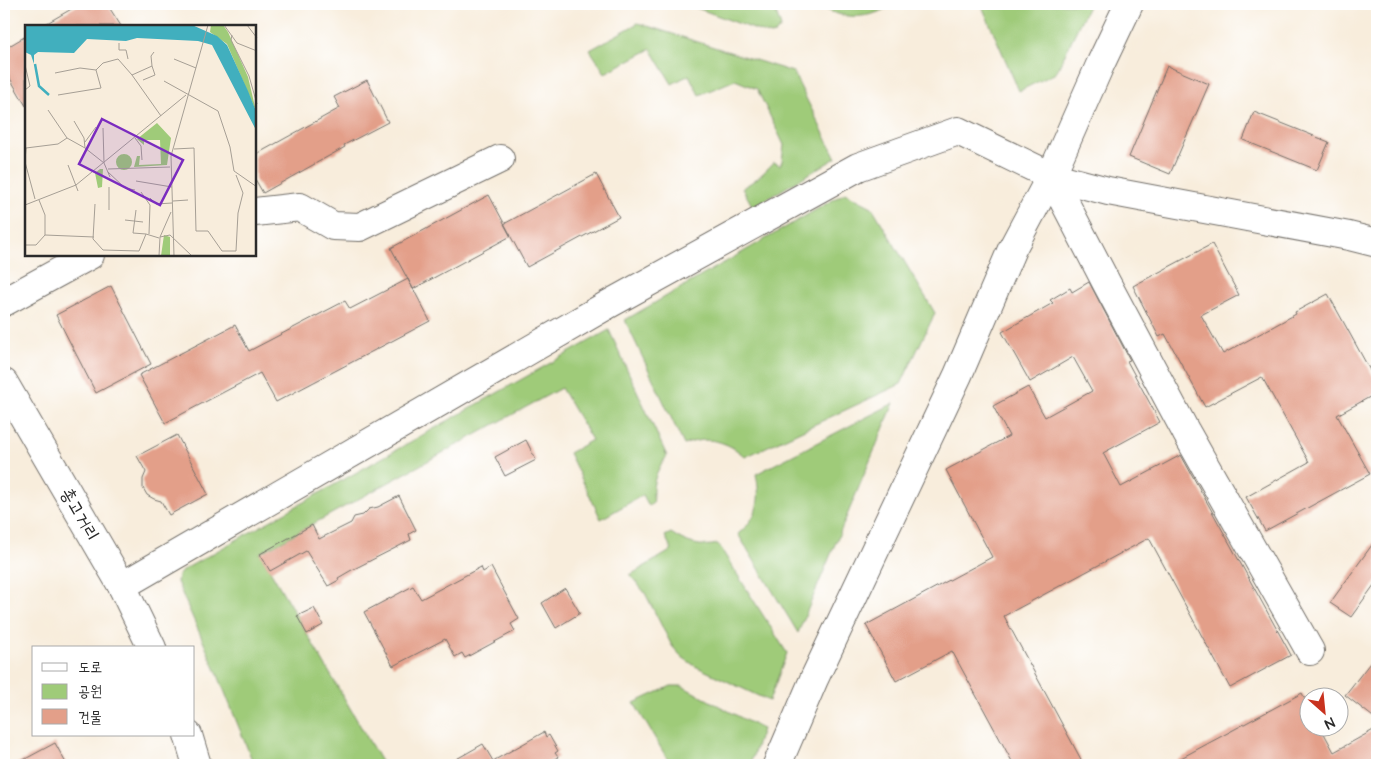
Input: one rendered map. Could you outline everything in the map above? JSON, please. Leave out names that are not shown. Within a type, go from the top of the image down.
[{"type":"street","points":[[777,765],[814,679],[958,375],[1012,249],[1051,176],[1129,4]]},
{"type":"street","points":[[122,586],[609,304],[858,167],[958,131],[1051,176],[1108,191],[1349,236],[1377,243]]},
{"type":"street","points":[[256,212],[300,207],[333,226],[360,227],[500,159]]},
{"type":"street","points":[[1051,176],[1186,432],[1310,651]]},
{"type":"street","points":[[4,302],[88,256]]},
{"type":"street","name":"총고거리","points":[[4,383],[122,586],[151,646]]},
{"type":"street","points":[[188,736],[197,765]]},
{"type":"green space","points":[[686,4],[773,4],[781,27],[775,34],[770,35]]},
{"type":"green space","points":[[817,4],[894,4],[865,16],[846,16],[826,10]]},
{"type":"green space","points":[[981,4],[1089,4],[1056,73],[1019,91]]},
{"type":"green space","points":[[638,23],[793,72],[836,158],[753,207],[742,188],[759,177],[774,162],[780,165],[784,145],[757,89],[735,80],[699,95],[689,75],[672,84],[651,49],[605,73],[590,50]]},
{"type":"green space","points":[[845,193],[872,207],[935,313],[901,384],[745,457],[731,447],[716,441],[700,440],[684,445],[625,320]]},
{"type":"green space","points":[[609,330],[667,456],[655,478],[654,502],[649,506],[643,495],[601,519],[569,453],[592,440],[561,388],[260,553],[383,765],[254,765],[218,675],[177,582],[178,576],[183,570]]},
{"type":"green space","points":[[894,403],[798,633],[738,534],[750,521],[757,507],[756,474]]},
{"type":"green space","points":[[671,533],[693,544],[718,544],[787,653],[769,701],[695,666],[682,657],[672,646],[645,593],[630,575],[672,550],[665,536]]},
{"type":"green space","points":[[671,686],[682,686],[762,729],[750,765],[671,765],[634,703]]},
{"type":"building","points":[[80,4],[107,4],[120,25],[44,25]]},
{"type":"building","points":[[25,37],[25,104],[4,68],[4,49]]},
{"type":"building","points":[[1167,66],[1209,84],[1170,174],[1129,157]]},
{"type":"building","points":[[367,80],[388,122],[344,145],[345,147],[263,193],[256,181],[256,154],[340,108],[334,97]]},
{"type":"building","points":[[1254,112],[1329,142],[1317,170],[1243,140]]},
{"type":"building","points":[[596,174],[619,217],[527,267],[504,224]]},
{"type":"building","points":[[489,195],[511,236],[413,289],[391,248]]},
{"type":"building","points":[[1212,244],[1239,295],[1201,315],[1223,354],[1328,294],[1377,383],[1377,393],[1337,415],[1370,474],[1265,531],[1246,497],[1309,462],[1262,377],[1205,407],[1165,334],[1159,337],[1133,286]]},
{"type":"building","points":[[408,279],[430,321],[276,402],[260,373],[165,423],[139,375],[235,325],[249,351],[345,301],[350,309]]},
{"type":"building","points":[[1089,282],[1130,360],[1127,361],[1160,422],[1103,453],[1121,487],[1181,455],[1291,655],[1230,688],[1149,538],[1004,616],[1084,765],[1014,765],[952,651],[896,681],[866,625],[992,557],[946,470],[1009,436],[993,406],[1028,387],[1045,417],[1092,391],[1073,357],[1030,382],[1002,332],[1053,303],[1050,300],[1070,288],[1072,292]]},
{"type":"building","points":[[111,286],[151,364],[96,393],[56,315]]},
{"type":"building","points":[[177,435],[208,494],[169,515],[161,501],[147,495],[143,488],[143,479],[146,472],[137,456]]},
{"type":"building","points":[[526,440],[536,460],[505,476],[495,457]]},
{"type":"building","points":[[399,496],[416,530],[409,534],[411,540],[350,571],[328,586],[306,551],[270,571],[260,554],[312,525],[319,539],[351,523],[354,517],[363,515],[369,509],[378,507]]},
{"type":"building","points":[[1377,538],[1377,581],[1351,617],[1330,603]]},
{"type":"building","points":[[481,567],[483,572],[491,567],[519,619],[511,624],[515,631],[465,658],[462,653],[455,657],[445,639],[393,666],[364,612],[413,586],[421,599]]},
{"type":"building","points":[[565,588],[580,613],[556,628],[542,603]]},
{"type":"building","points":[[314,608],[323,625],[307,634],[297,616]]},
{"type":"building","points":[[1377,654],[1377,720],[1348,697],[1348,691]]},
{"type":"building","points":[[1298,695],[1298,736],[1325,736],[1334,752],[1377,728],[1377,765],[1168,765]]},
{"type":"building","points":[[544,732],[546,737],[549,735],[558,751],[555,753],[558,757],[543,765],[446,765],[483,744],[493,761]]},
{"type":"building","points":[[55,743],[67,765],[14,765]]}]
